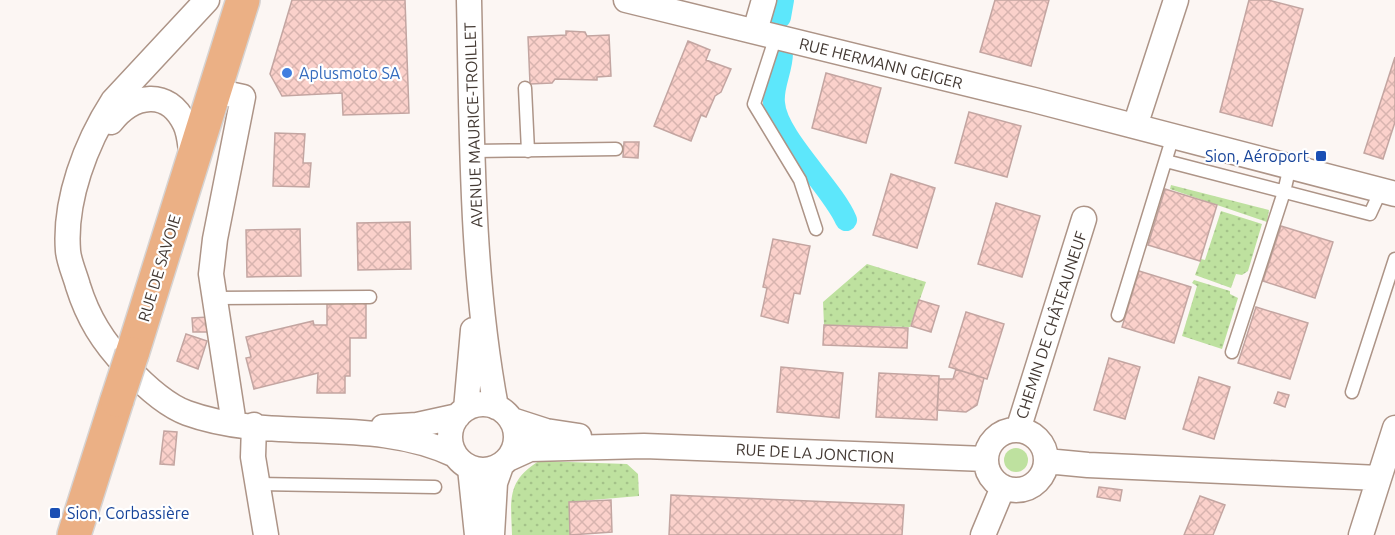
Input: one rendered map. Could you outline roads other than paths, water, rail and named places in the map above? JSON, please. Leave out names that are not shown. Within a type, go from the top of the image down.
[{"type":"main road","name":"RUE DE SAVOIE","points":[[74,535],[243,0]]},
{"type":"street","points":[[207,0],[113,101],[88,153],[71,205],[68,252],[86,313],[109,348],[142,383],[186,412],[244,425],[339,430],[416,442],[437,447],[463,461],[491,470],[505,463]]},
{"type":"street","name":"AVENUE MAURICE-TROILLET","points":[[469,0],[477,250],[489,370],[504,413]]},
{"type":"street","name":"RUE HERMANN GEIGER","points":[[626,0],[1135,126],[1388,192]]},
{"type":"street","points":[[764,0],[765,34]]},
{"type":"street","points":[[1135,126],[1176,0]]},
{"type":"street","points":[[215,92],[243,97],[215,239],[211,274],[214,298],[253,457],[266,535]]},
{"type":"street","points":[[88,153],[118,114],[134,102],[152,98],[173,106],[186,126],[193,160]]},
{"type":"street","name":"CHEMIN DE CHÂTEAUNEUF","points":[[1018,430],[1084,219]]},
{"type":"street","name":"AVENUE MAURICE-TROILLET","points":[[462,412],[471,371],[477,250]]},
{"type":"street","points":[[339,430],[417,424],[462,412],[476,405],[504,413],[517,440],[495,483],[492,535]]},
{"type":"street","points":[[462,412],[450,435],[463,461],[477,535]]},
{"type":"street","name":"RUE DE LA JONCTION","points":[[504,413],[546,431],[644,446]]},
{"type":"street","points":[[1360,535],[1395,428]]},
{"type":"street","points":[[1018,430],[1036,438],[1042,447],[1046,461],[1043,472],[1033,485],[1018,490],[1002,487],[988,473],[986,459],[987,451],[994,439],[1006,432],[1018,430]]},
{"type":"street","name":"RUE DE LA JONCTION","points":[[505,463],[530,449],[644,446],[986,459]]},
{"type":"street","points":[[1046,461],[1088,465],[1379,477]]},
{"type":"street","points":[[983,535],[1002,487]]},
{"type":"lane","points":[[765,34],[754,104],[800,180],[816,229]]},
{"type":"lane","points":[[525,88],[528,151]]},
{"type":"lane","points":[[1118,315],[1173,136]]},
{"type":"lane","points":[[473,151],[616,149]]},
{"type":"lane","points":[[1166,161],[1370,214],[1388,192]]},
{"type":"lane","points":[[1232,352],[1284,192],[1290,166]]},
{"type":"lane","points":[[1352,392],[1395,259]]},
{"type":"lane","points":[[214,298],[370,297]]},
{"type":"lane","points":[[258,484],[435,487]]},
{"type":"waterway","points":[[780,17],[783,0]]},
{"type":"waterway","points":[[782,53],[774,97],[777,116],[784,131],[846,220]]},
{"type":"place","name":"Aplusmoto SA","points":[[287,73]]},
{"type":"place","name":"Sion, Aéroport","points":[[1321,156]]},
{"type":"place","name":"Sion, Corbassière","points":[[55,513]]}]
